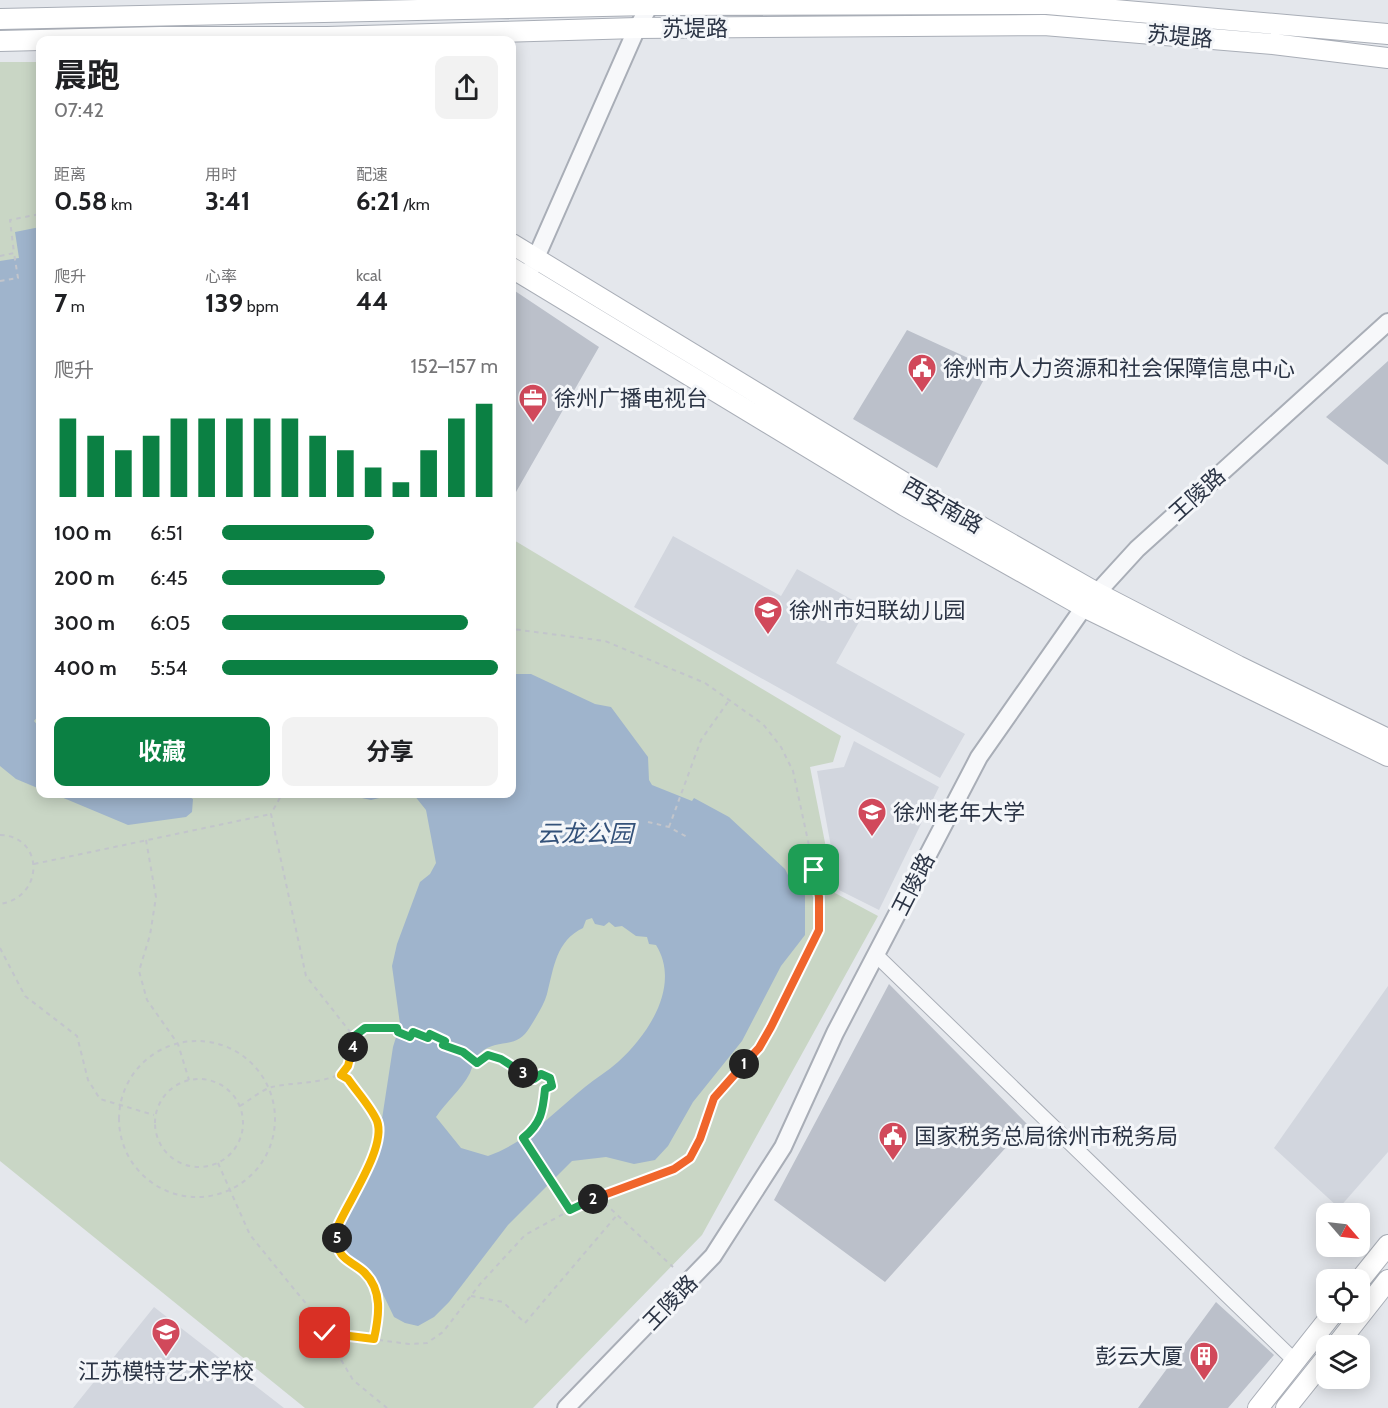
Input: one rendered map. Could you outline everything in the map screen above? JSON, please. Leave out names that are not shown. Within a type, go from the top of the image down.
[{"type":"main road","name":"苏堤路","points":[[0,19],[651,2],[1047,4],[1388,34]]},
{"type":"main road","points":[[169,15],[199,36]]},
{"type":"main road","name":"苏堤路","points":[[410,36],[637,28],[1044,25],[1273,44],[1388,58]]},
{"type":"main road","name":"苏堤路","points":[[0,41],[36,41]]},
{"type":"main road","name":"西安南路","points":[[516,247],[908,485],[1091,600],[1238,666],[1388,739]]},
{"type":"main road","name":"西安南路","points":[[519,273],[905,506],[1091,600],[1388,756]]},
{"type":"main road","points":[[1369,1269],[1388,1245]]},
{"type":"main road","points":[[1345,1335],[1388,1280]]},
{"type":"main road","points":[[1258,1408],[1325,1323]]},
{"type":"main road","points":[[1286,1408],[1316,1370]]},
{"type":"street","points":[[519,273],[535,260],[637,28],[651,2]]},
{"type":"street","name":"王陵路","points":[[566,1408],[713,1256],[783,1147],[835,1033],[979,757],[1091,600],[1137,549],[1388,322]]},
{"type":"street","points":[[876,955],[1295,1361]]},
{"type":"path","points":[[0,281],[18,278],[10,220],[36,215]]},
{"type":"path","points":[[0,256],[14,254]]},
{"type":"path","points":[[325,1333],[409,1344],[427,1344],[443,1332],[471,1296],[525,1235],[570,1210],[598,1197],[674,1169],[690,1158],[700,1139],[714,1098],[759,1048],[819,930],[819,897],[793,771],[781,747],[763,724],[730,699],[677,669],[606,641],[516,630]]},
{"type":"path","points":[[669,827],[701,740],[730,699]]},
{"type":"path","points":[[240,1106],[269,1088],[334,1079],[341,1075],[352,1055],[352,1038],[306,976],[271,814],[280,798]]},
{"type":"path","points":[[34,864],[271,814]]},
{"type":"path","points":[[648,822],[669,827],[687,837]]},
{"type":"path","points":[[0,835],[15,838],[24,844],[34,864],[29,887],[21,897],[0,904]]},
{"type":"path","points":[[146,840],[156,897],[150,934],[139,970],[147,1000],[177,1044],[189,1080]]},
{"type":"path","points":[[0,948],[25,996],[77,1036],[88,1080],[100,1099],[155,1115]]},
{"type":"path","points":[[352,1038],[365,1028],[397,1028],[398,1032],[410,1037],[413,1032],[428,1038],[430,1034],[445,1041],[443,1045],[463,1052],[477,1063],[488,1055],[501,1059],[534,1079],[541,1074],[550,1078],[552,1086],[545,1089],[543,1115],[536,1129],[523,1138],[570,1210]]},
{"type":"path","points":[[188,1041],[213,1042],[236,1051],[256,1066],[269,1088],[275,1112],[274,1137],[263,1162],[245,1182],[221,1194],[194,1198],[168,1193],[145,1179],[128,1158],[119,1132],[119,1105],[128,1082],[143,1062],[164,1048],[177,1044],[188,1041]]},
{"type":"path","points":[[341,1075],[348,1079],[377,1122],[375,1145],[369,1165],[337,1228],[340,1255],[363,1271],[372,1282],[377,1296],[379,1316],[374,1339]]},
{"type":"path","points":[[209,1079],[222,1085],[233,1094],[240,1106],[243,1120],[242,1135],[236,1149],[218,1162],[196,1168],[182,1164],[169,1156],[160,1145],[155,1130],[155,1115],[159,1102],[168,1090],[189,1080],[209,1079]]},
{"type":"path","points":[[218,1162],[250,1235],[312,1311],[353,1380],[387,1408]]},
{"type":"path","points":[[598,1197],[673,1268]]},
{"type":"path","points":[[471,1296],[503,1302],[525,1323],[617,1215]]},
{"type":"shaded area","name":"徐州市妇联幼儿园","points":[[673,536],[781,596],[797,569],[867,608],[836,663],[965,734],[940,778],[634,607]]},
{"type":"shaded area","name":"徐州老年大学","points":[[854,741],[939,787],[879,910],[839,890],[817,771],[844,767]]},
{"type":"shaded area","points":[[1388,986],[1388,1152],[1343,1203],[1334,1203],[1274,1148]]},
{"type":"shaded area","name":"江苏模特艺术学校","points":[[154,1307],[284,1408],[73,1408]]},
{"type":"green space","name":"云龙公园","points":[[0,62],[36,62],[36,798],[516,798],[516,541],[841,736],[833,762],[810,767],[835,893],[878,916],[702,1235],[533,1408],[305,1408],[0,1161]]},
{"type":"water","points":[[36,228],[36,719],[34,721],[36,723],[36,787],[16,779],[0,766],[0,261],[19,258],[15,232]]},
{"type":"water","name":"云龙公园","points":[[516,674],[531,674],[595,704],[611,707],[648,757],[649,780],[652,785],[692,801],[694,798],[729,817],[785,869],[792,883],[805,891],[805,935],[781,966],[742,1041],[693,1102],[668,1146],[655,1160],[634,1164],[606,1157],[572,1161],[508,1225],[449,1302],[434,1317],[418,1326],[394,1317],[379,1286],[367,1272],[344,1253],[340,1245],[339,1230],[363,1183],[378,1145],[393,1047],[400,1024],[392,966],[397,944],[420,882],[430,874],[436,863],[426,810],[416,798],[516,798]],"holes":[[[592,918],[595,924],[604,926],[609,922],[615,927],[622,926],[636,936],[647,937],[649,944],[656,945],[663,960],[665,976],[663,992],[658,1008],[641,1038],[618,1062],[551,1117],[515,1143],[488,1156],[461,1148],[436,1117],[466,1079],[480,1053],[487,1048],[513,1042],[525,1034],[544,1002],[554,965],[567,940],[583,928],[586,920]]]},
{"type":"water","points":[[64,798],[193,799],[192,812],[186,817],[128,825]]},
{"type":"building","name":"徐州广播电视台","points":[[516,292],[599,347],[516,492]]},
{"type":"building","name":"徐州市人力资源和社会保障信息中心","points":[[907,330],[990,368],[937,468],[853,419]]},
{"type":"building","points":[[1388,361],[1388,465],[1326,417]]},
{"type":"building","name":"国家税务总局徐州市税务局","points":[[889,984],[1027,1124],[885,1282],[774,1200]]},
{"type":"building","name":"彭云大厦","points":[[1216,1302],[1274,1355],[1228,1408],[1138,1408]]},
{"type":"place","name":"徐州市人力资源和社会保障信息中心","points":[[922,394]]},
{"type":"place","name":"徐州广播电视台","points":[[533,424]]},
{"type":"place","name":"徐州市妇联幼儿园","points":[[768,636]]},
{"type":"place","name":"徐州老年大学","points":[[872,838]]},
{"type":"place","name":"国家税务总局徐州市税务局","points":[[893,1162]]},
{"type":"place","name":"江苏模特艺术学校","points":[[166,1358]]},
{"type":"place","name":"彭云大厦","points":[[1204,1382]]},
{"type":"route","points":[[325,1333],[374,1339],[379,1316],[377,1296],[372,1282],[363,1271],[340,1255],[337,1243],[337,1228],[369,1165],[378,1132],[377,1122],[348,1079],[341,1075],[352,1055],[354,1044],[352,1038],[365,1028],[397,1028],[398,1032],[410,1037],[413,1032],[428,1038],[430,1034],[445,1041],[443,1045],[459,1053],[463,1052],[477,1063],[488,1055],[501,1059],[534,1079],[541,1074],[550,1078],[552,1086],[545,1089],[543,1115],[536,1129],[523,1138],[570,1210],[585,1202],[674,1169],[690,1158],[700,1139],[714,1098],[759,1048],[819,930],[819,897],[814,870]]}]
